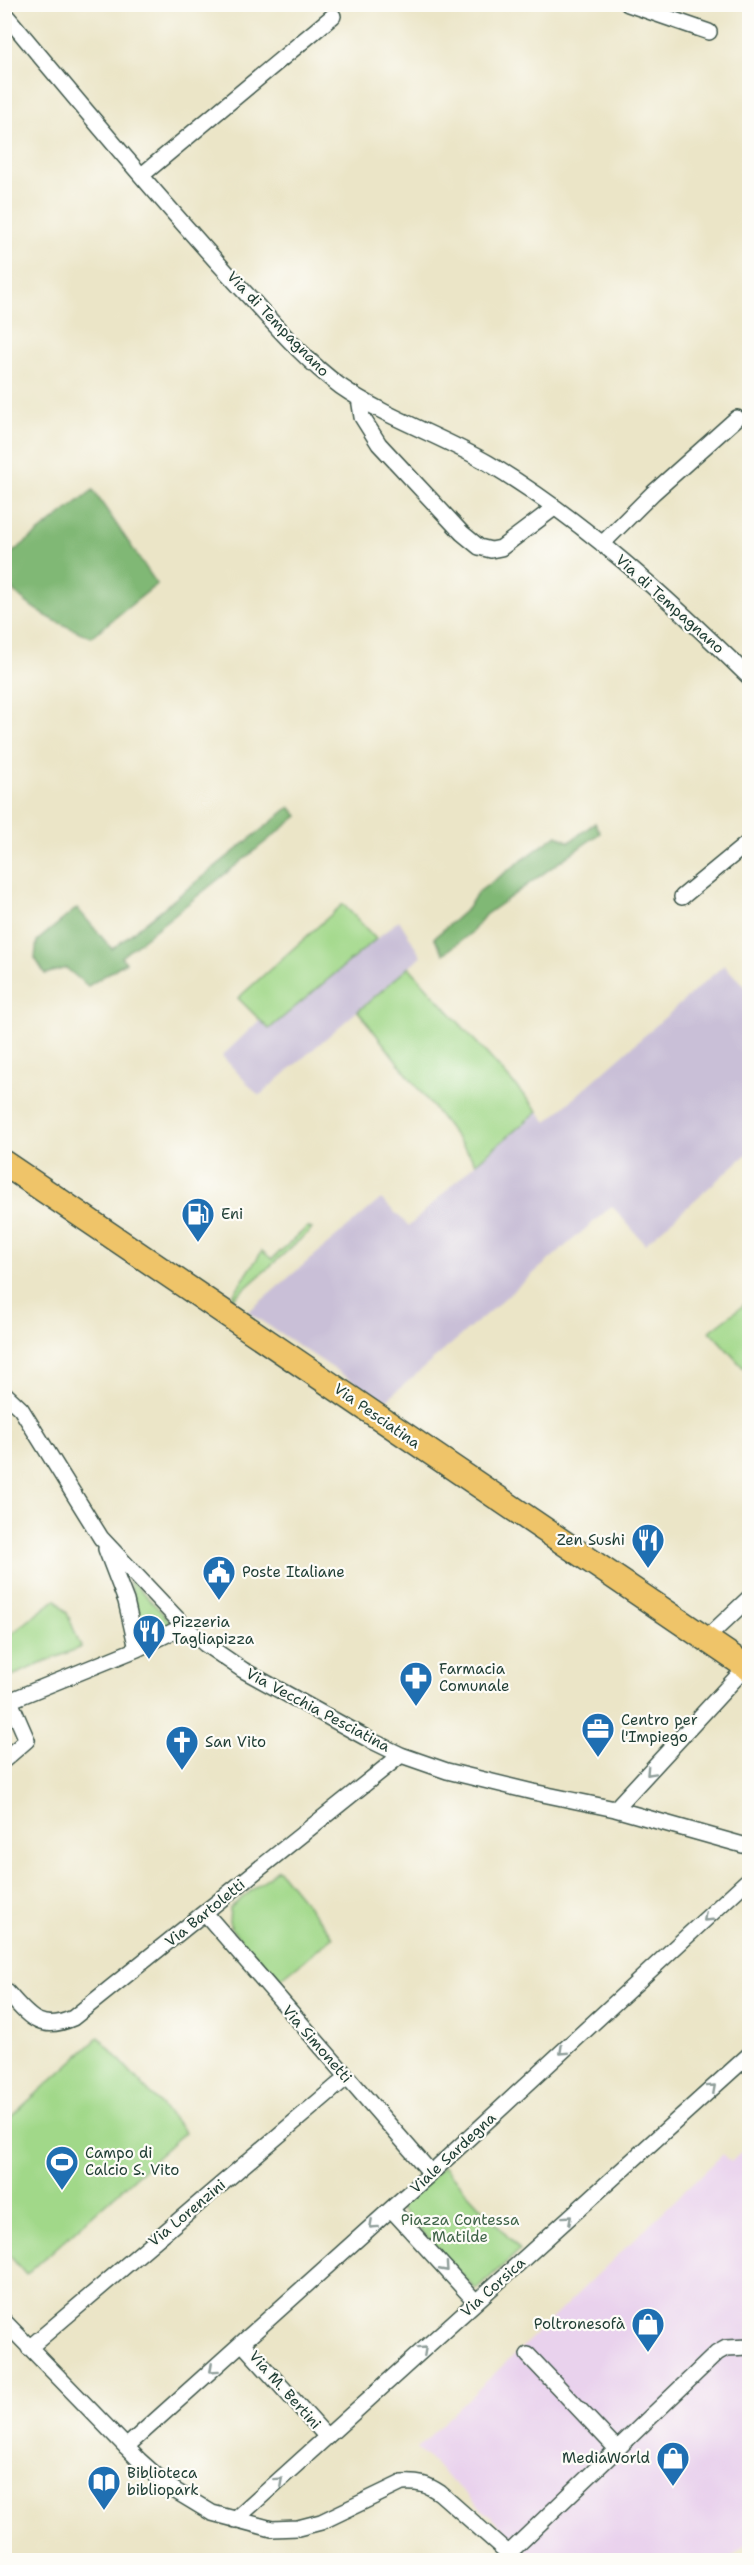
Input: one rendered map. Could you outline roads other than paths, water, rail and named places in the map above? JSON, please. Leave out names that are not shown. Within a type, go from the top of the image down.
[{"type":"main road","name":"Via Pesciatina","points":[[4,1163],[748,1668]]},
{"type":"street","points":[[628,4],[709,32]]},
{"type":"street","name":"Via di Tempagnano","points":[[4,13],[199,243],[314,365],[380,411],[487,463],[554,508],[602,544],[689,619],[750,678]]},
{"type":"street","points":[[142,175],[333,16]]},
{"type":"street","points":[[359,398],[365,422],[379,444],[462,533],[479,547],[491,550],[501,548],[554,508]]},
{"type":"street","points":[[602,544],[653,493],[737,418]]},
{"type":"street","points":[[682,897],[750,842]]},
{"type":"street","name":"Via Vecchia Pesciatina","points":[[4,1393],[21,1409],[101,1538],[184,1626],[205,1644],[243,1670],[316,1712],[401,1755],[447,1771],[615,1809],[750,1847]]},
{"type":"street","points":[[101,1538],[126,1601],[137,1648]]},
{"type":"street","points":[[707,1642],[713,1632],[750,1597]]},
{"type":"street","points":[[4,1760],[27,1740],[7,1702],[184,1626]]},
{"type":"street","points":[[615,1809],[748,1668]]},
{"type":"street","name":"Via Bartoletti","points":[[4,1989],[30,2017],[42,2024],[62,2022],[81,2011],[401,1755]]},
{"type":"street","name":"Viale Sardegna","points":[[126,2447],[392,2209],[750,1878]]},
{"type":"street","name":"Via Simonetti","points":[[205,1913],[346,2078],[431,2173]]},
{"type":"street","name":"Via Corsica","points":[[235,2520],[750,2054]]},
{"type":"street","name":"Via Lorenzini","points":[[29,2348],[346,2078]]},
{"type":"street","points":[[392,2209],[476,2302]]},
{"type":"street","points":[[4,2321],[126,2447],[169,2487],[190,2502],[212,2513],[272,2529],[298,2528],[321,2522],[402,2483],[416,2482],[440,2493],[512,2557],[617,2448],[717,2353],[726,2348],[750,2347]]},
{"type":"street","name":"Via M. Bertini","points":[[242,2343],[327,2437]]},
{"type":"street","points":[[528,2355],[617,2448]]},
{"type":"place","name":"Eni","points":[[198,1243]]},
{"type":"place","name":"Zen Sushi","points":[[648,1569]]},
{"type":"place","name":"Poste Italiane","points":[[219,1601]]},
{"type":"place","name":"Pizzeria Tagliapizza","points":[[149,1660]]},
{"type":"place","name":"Farmacia Comunale","points":[[416,1707]]},
{"type":"place","name":"Centro per l'Impiego","points":[[598,1758]]},
{"type":"place","name":"San Vito","points":[[182,1771]]},
{"type":"place","name":"Campo di Calcio S. Vito","points":[[62,2191]]},
{"type":"place","name":"Poltronesofà","points":[[648,2353]]},
{"type":"place","name":"MediaWorld","points":[[673,2487]]},
{"type":"place","name":"Biblioteca bibliopark","points":[[104,2511]]},
{"type":"park label","name":"Piazza Contessa Matilde","points":[[460,2228]]}]
